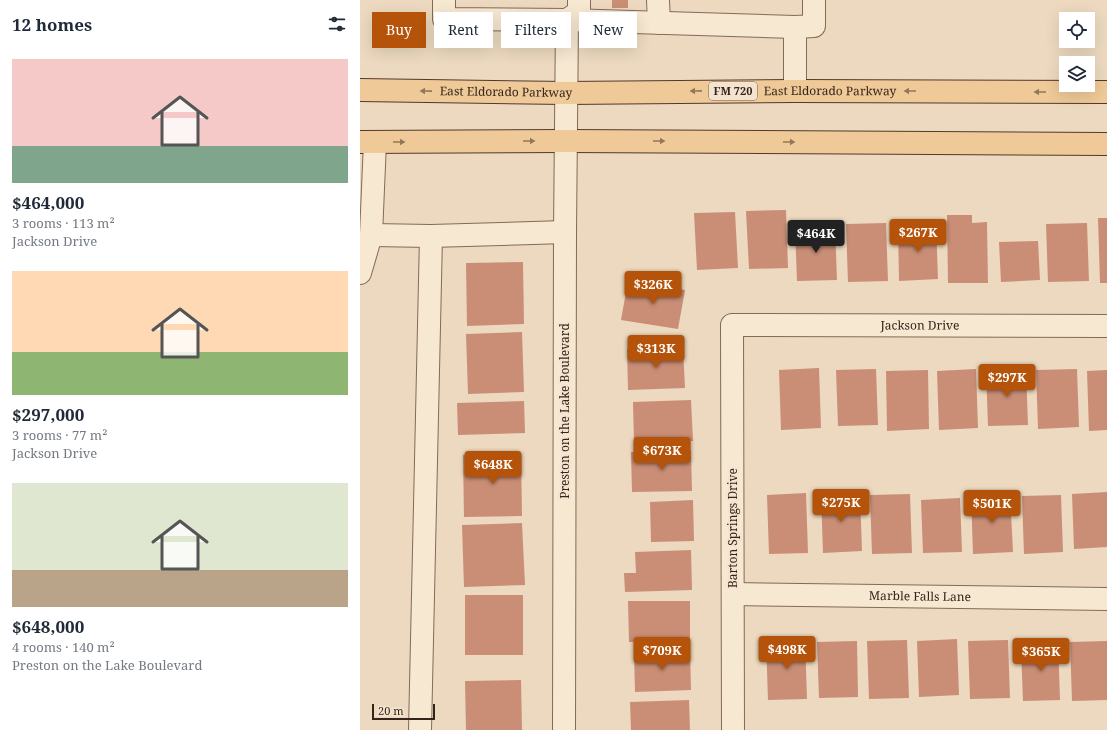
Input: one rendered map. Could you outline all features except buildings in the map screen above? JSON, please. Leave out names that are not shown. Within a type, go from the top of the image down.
[{"type":"main road","name":"East Eldorado Parkway","points":[[360,90],[566,92],[794,90],[1107,92]]},
{"type":"main road","points":[[368,142],[566,141],[1107,144]]},
{"type":"street","points":[[571,17],[579,12],[579,0]]},
{"type":"street","points":[[658,0],[659,23]]},
{"type":"street","points":[[571,20],[795,27],[814,26],[814,0]]},
{"type":"street","points":[[444,9],[501,14]]},
{"type":"street","points":[[794,90],[795,27]]},
{"type":"street","name":"Preston on the Lake Boulevard","points":[[564,730],[567,48]]},
{"type":"street","points":[[360,273],[371,235],[368,142]]},
{"type":"street","points":[[371,235],[431,236],[565,232]]},
{"type":"street","points":[[420,730],[431,236]]},
{"type":"street","name":"Jackson Drive","points":[[732,325],[1107,326]]},
{"type":"street","name":"Barton Springs Drive","points":[[732,325],[733,730]]},
{"type":"street","name":"Marble Falls Lane","points":[[733,594],[1107,599]]}]
